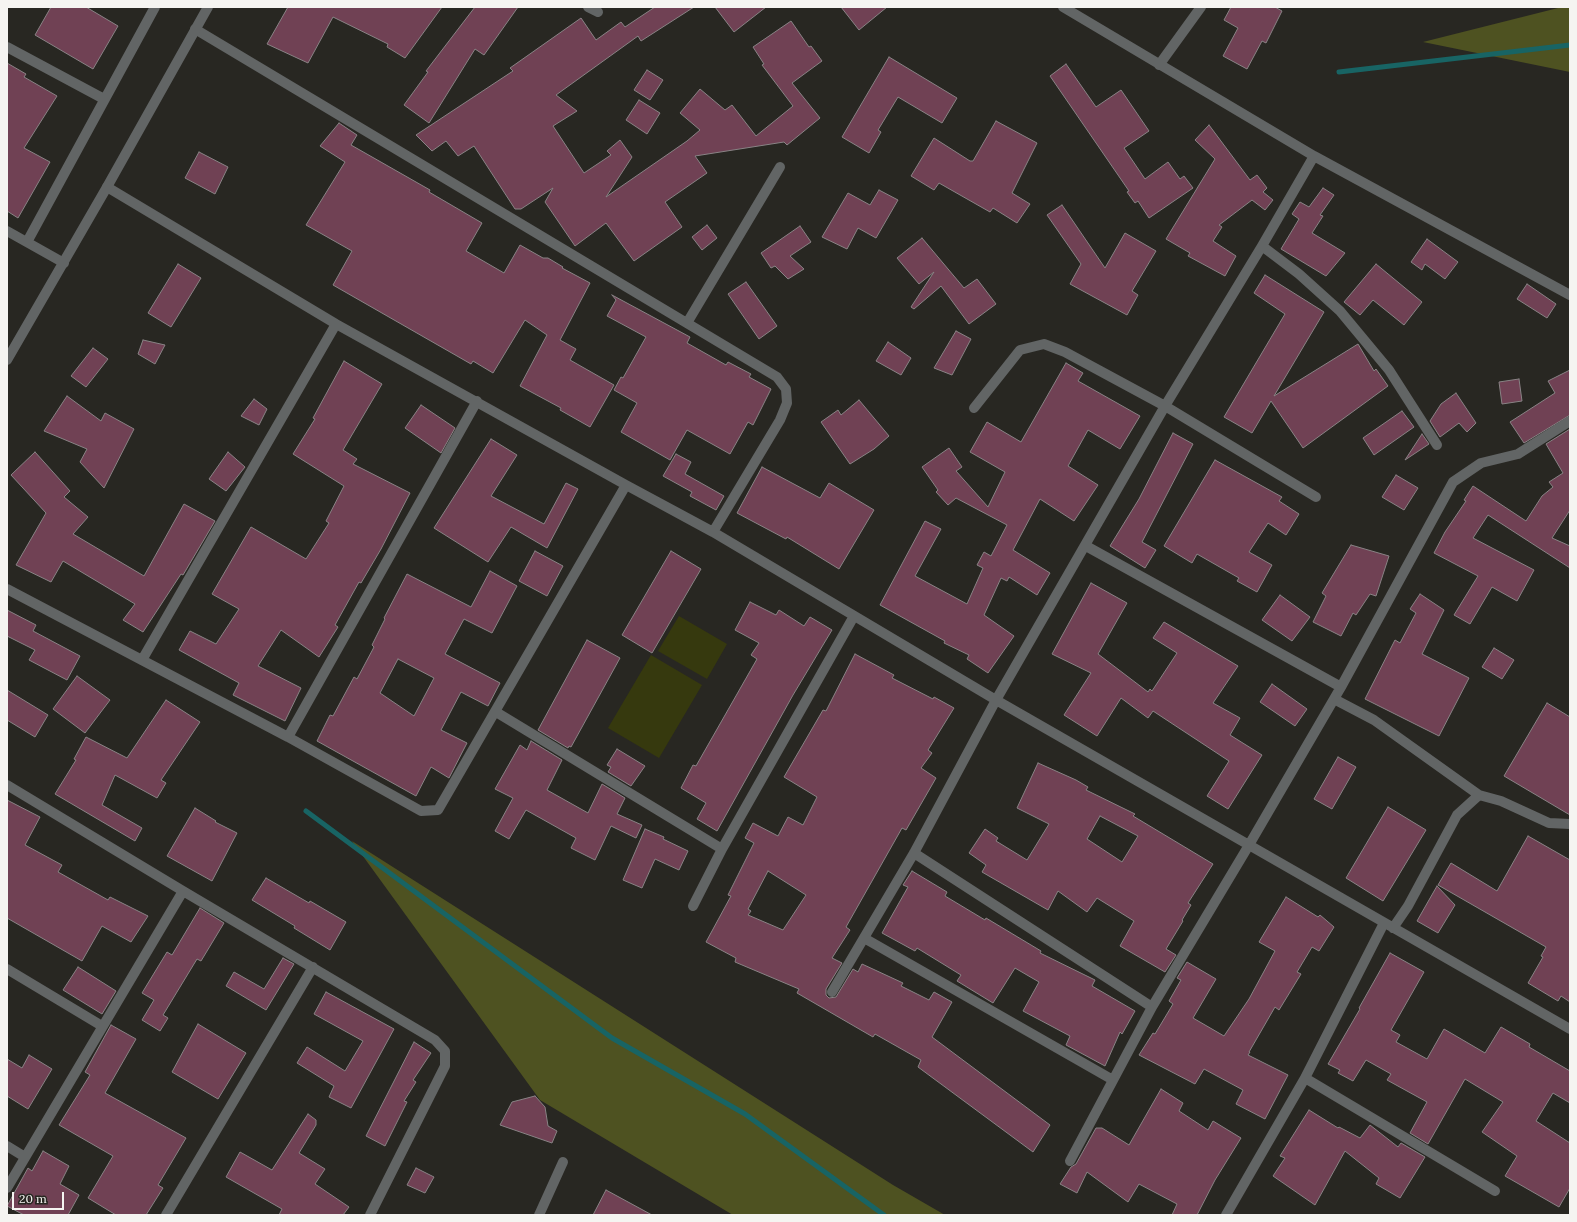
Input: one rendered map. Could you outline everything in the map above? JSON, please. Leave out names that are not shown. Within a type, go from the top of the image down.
[{"type":"street","points":[[27,242],[155,7]]},
{"type":"street","points":[[7,360],[64,263],[208,7]]},
{"type":"street","points":[[588,7],[598,12]]},
{"type":"street","points":[[1063,7],[1314,156],[1570,295]]},
{"type":"street","points":[[1159,65],[1201,7]]},
{"type":"street","points":[[195,29],[777,377],[786,389],[787,403],[780,420],[713,532]]},
{"type":"street","points":[[7,47],[104,99]]},
{"type":"street","points":[[832,992],[914,853],[996,700],[1086,546],[1165,406],[1262,246],[1314,156]]},
{"type":"street","points":[[687,323],[780,167]]},
{"type":"street","points":[[107,187],[336,324],[713,532],[996,700],[1570,1029]]},
{"type":"street","points":[[7,231],[64,263]]},
{"type":"street","points":[[1262,246],[1299,274],[1340,311],[1389,370],[1437,445]]},
{"type":"street","points":[[142,660],[336,324]]},
{"type":"street","points":[[974,408],[1020,350],[1044,344],[1065,352],[1165,406],[1316,497]]},
{"type":"street","points":[[288,737],[477,401]]},
{"type":"street","points":[[1070,1161],[1152,1007],[1249,846],[1341,687],[1453,482],[1481,463],[1518,454],[1570,422]]},
{"type":"street","points":[[7,589],[288,737],[421,811],[438,810],[626,485]]},
{"type":"street","points":[[1086,546],[1341,687]]},
{"type":"street","points":[[693,906],[722,849],[854,616]]},
{"type":"street","points":[[1334,699],[1374,720],[1479,795],[1500,800],[1549,823],[1570,824]]},
{"type":"street","points":[[496,712],[722,849]]},
{"type":"street","points":[[7,785],[183,892],[435,1040],[446,1051],[445,1066],[370,1215]]},
{"type":"street","points":[[1226,1215],[1305,1078],[1388,925],[1408,906],[1457,815],[1479,795]]},
{"type":"street","points":[[914,853],[1152,1007]]},
{"type":"street","points":[[7,1188],[183,892]]},
{"type":"street","points":[[864,938],[1113,1080]]},
{"type":"street","points":[[166,1215],[313,967]]},
{"type":"street","points":[[7,969],[102,1026]]},
{"type":"street","points":[[1305,1078],[1495,1191]]},
{"type":"street","points":[[7,1146],[25,1157]]},
{"type":"street","points":[[539,1215],[563,1162]]},
{"type":"green space","points":[[1562,7],[1570,7],[1570,72],[1423,42]]},
{"type":"green space","points":[[679,616],[727,644],[707,679],[658,651]]},
{"type":"green space","points":[[651,655],[702,685],[659,758],[608,728]]},
{"type":"green space","points":[[352,841],[893,1185],[945,1215],[733,1215],[540,1100]]},
{"type":"building","points":[[51,7],[86,7],[118,26],[93,69],[35,35]]},
{"type":"building","points":[[288,7],[442,7],[405,58],[387,47],[388,44],[333,17],[308,63],[267,44]]},
{"type":"building","points":[[475,7],[518,7],[484,55],[475,49],[429,123],[404,105],[428,72],[426,71]]},
{"type":"building","points":[[655,7],[694,7],[641,41],[638,36],[556,95],[577,111],[553,126],[584,173],[611,155],[607,151],[620,140],[632,157],[606,197],[687,141],[700,130],[680,113],[700,89],[725,110],[732,105],[756,136],[793,106],[762,65],[764,64],[753,47],[791,21],[809,47],[811,46],[822,61],[792,83],[820,118],[787,145],[784,142],[695,156],[707,173],[665,202],[682,227],[634,261],[606,223],[575,246],[545,202],[553,188],[521,209],[515,209],[474,146],[458,156],[446,141],[432,151],[416,135],[513,71],[510,68],[581,18],[596,40],[621,22],[625,27]]},
{"type":"building","points":[[715,7],[766,7],[734,32]]},
{"type":"building","points":[[841,7],[887,7],[859,30]]},
{"type":"building","points":[[1231,7],[1275,7],[1282,11],[1266,43],[1262,41],[1247,69],[1223,56],[1238,28],[1224,20]]},
{"type":"building","points":[[889,57],[957,98],[942,123],[898,97],[878,130],[881,132],[869,153],[842,137]]},
{"type":"building","points":[[7,63],[26,74],[24,77],[57,96],[24,148],[50,162],[18,218],[7,211]]},
{"type":"building","points":[[1066,64],[1096,107],[1121,90],[1149,131],[1124,148],[1145,179],[1168,162],[1180,179],[1184,176],[1193,188],[1149,218],[1138,201],[1135,203],[1127,192],[1129,191],[1050,76]]},
{"type":"building","points":[[647,70],[663,80],[650,100],[634,90]]},
{"type":"building","points":[[639,100],[660,113],[647,134],[626,120]]},
{"type":"building","points":[[996,121],[1037,143],[1012,193],[1030,204],[1017,223],[993,208],[990,212],[939,183],[934,190],[911,176],[934,138],[970,161],[973,161]]},
{"type":"building","points":[[339,123],[357,135],[351,145],[430,190],[429,192],[482,223],[466,251],[504,273],[520,245],[543,258],[548,258],[563,267],[562,268],[590,283],[560,340],[576,349],[570,360],[614,385],[590,427],[560,410],[561,408],[520,386],[547,335],[525,320],[493,373],[473,361],[471,364],[333,285],[352,251],[306,225],[345,162],[320,146]]},
{"type":"building","points":[[1209,125],[1250,180],[1257,175],[1267,188],[1263,192],[1273,200],[1265,210],[1252,200],[1219,225],[1222,227],[1213,241],[1236,256],[1225,276],[1188,256],[1190,253],[1166,239],[1215,159],[1195,140]]},
{"type":"building","points":[[199,152],[228,167],[215,194],[185,178]]},
{"type":"building","points":[[1323,188],[1334,195],[1320,215],[1323,216],[1312,233],[1345,253],[1326,276],[1281,249],[1299,219],[1292,214],[1300,202],[1309,207]]},
{"type":"building","points":[[879,190],[898,200],[876,238],[858,228],[847,249],[822,237],[848,193],[870,205]]},
{"type":"building","points":[[1062,205],[1105,268],[1125,233],[1156,251],[1132,291],[1138,295],[1127,315],[1070,284],[1081,264],[1047,215]]},
{"type":"building","points":[[707,225],[717,238],[702,250],[692,237]]},
{"type":"building","points":[[800,226],[811,242],[790,256],[804,269],[788,279],[775,266],[771,268],[761,253]]},
{"type":"building","points":[[922,238],[964,288],[977,279],[996,304],[969,324],[941,286],[914,309],[911,307],[934,272],[919,284],[897,258]]},
{"type":"building","points":[[1427,239],[1458,262],[1445,279],[1425,264],[1422,270],[1411,262]]},
{"type":"building","points":[[178,264],[201,278],[171,327],[148,313]]},
{"type":"building","points":[[1376,264],[1422,302],[1404,325],[1373,300],[1360,315],[1344,302]]},
{"type":"building","points":[[1265,275],[1324,312],[1274,396],[1358,344],[1374,371],[1376,369],[1388,386],[1303,448],[1271,401],[1252,433],[1224,417],[1285,314],[1254,293]]},
{"type":"building","points":[[746,282],[777,326],[759,339],[728,294]]},
{"type":"building","points":[[1527,284],[1556,304],[1547,318],[1517,299]]},
{"type":"building","points":[[612,295],[690,337],[687,343],[726,365],[728,362],[751,374],[749,377],[771,389],[753,425],[748,422],[730,454],[687,430],[670,460],[621,432],[637,403],[614,390],[621,377],[623,378],[646,337],[607,316],[616,300]]},
{"type":"building","points":[[956,331],[971,339],[952,375],[934,368]]},
{"type":"building","points":[[143,340],[165,345],[155,364],[138,354]]},
{"type":"building","points":[[888,342],[911,358],[901,375],[876,361]]},
{"type":"building","points":[[93,348],[108,359],[86,387],[71,376]]},
{"type":"building","points":[[344,361],[382,384],[343,450],[357,459],[353,464],[410,493],[381,549],[361,583],[359,582],[335,625],[338,627],[319,657],[281,630],[258,666],[301,688],[285,721],[233,695],[239,683],[179,650],[190,631],[216,644],[239,609],[212,594],[251,527],[306,559],[329,523],[326,521],[344,486],[293,454],[315,419],[313,418]]},
{"type":"building","points":[[1066,363],[1083,373],[1078,381],[1140,416],[1120,449],[1088,430],[1068,466],[1098,485],[1074,521],[1040,499],[1013,550],[1050,573],[1037,595],[1009,577],[1007,581],[1001,578],[984,615],[1014,636],[988,673],[967,659],[969,655],[944,643],[945,641],[880,605],[925,521],[941,529],[915,576],[967,604],[983,568],[977,565],[984,552],[991,556],[1007,525],[956,498],[948,505],[936,492],[938,490],[922,467],[949,448],[962,467],[956,471],[988,507],[1005,472],[970,452],[987,422],[1021,442]]},
{"type":"building","points":[[1570,370],[1570,415],[1524,443],[1510,422],[1555,393],[1548,381]]},
{"type":"building","points":[[1519,379],[1522,401],[1502,404],[1499,382]]},
{"type":"building","points":[[1456,393],[1476,423],[1467,432],[1459,423],[1440,437],[1430,421],[1441,404]]},
{"type":"building","points":[[67,396],[101,421],[105,413],[134,429],[104,488],[80,462],[87,449],[44,431]]},
{"type":"building","points":[[254,399],[267,409],[259,425],[241,416]]},
{"type":"building","points":[[859,400],[889,436],[874,449],[850,464],[821,422],[838,410],[841,415]]},
{"type":"building","points":[[421,405],[455,428],[441,453],[405,428]]},
{"type":"building","points":[[1402,411],[1414,427],[1374,455],[1363,438]]},
{"type":"building","points":[[1570,429],[1570,510],[1552,538],[1570,546],[1570,568],[1488,515],[1473,538],[1534,570],[1517,601],[1492,587],[1470,624],[1454,615],[1478,576],[1434,553],[1445,532],[1466,501],[1464,500],[1473,486],[1526,521],[1542,496],[1553,487],[1549,482],[1563,473],[1546,444]]},
{"type":"building","points":[[1173,433],[1193,444],[1142,542],[1156,550],[1145,568],[1110,546],[1139,499]]},
{"type":"building","points":[[1422,434],[1429,444],[1405,460]]},
{"type":"building","points":[[491,439],[517,455],[491,496],[544,524],[566,483],[578,489],[547,548],[511,527],[488,562],[434,528]]},
{"type":"building","points":[[35,452],[70,491],[64,497],[88,517],[73,534],[144,576],[184,504],[215,521],[183,575],[181,574],[143,632],[123,620],[135,604],[63,561],[51,582],[16,565],[46,513],[11,475]]},
{"type":"building","points":[[228,452],[245,467],[226,491],[209,479]]},
{"type":"building","points":[[676,454],[691,462],[685,474],[724,496],[716,510],[690,496],[692,492],[663,476]]},
{"type":"building","points":[[1215,460],[1282,497],[1279,501],[1299,514],[1286,535],[1268,523],[1249,552],[1272,565],[1257,592],[1237,581],[1239,578],[1197,554],[1192,563],[1164,546]]},
{"type":"building","points":[[762,467],[820,498],[829,483],[874,510],[839,569],[787,537],[786,539],[737,513]]},
{"type":"building","points":[[1396,475],[1418,488],[1404,510],[1382,497]]},
{"type":"building","points":[[1351,545],[1389,556],[1376,596],[1370,594],[1356,615],[1353,613],[1341,636],[1313,622],[1326,596],[1322,593]]},
{"type":"building","points":[[535,551],[563,566],[547,596],[519,581]]},
{"type":"building","points":[[671,551],[701,569],[652,653],[622,635]]},
{"type":"building","points":[[490,571],[517,586],[492,633],[464,619],[445,654],[500,683],[488,706],[461,692],[441,730],[467,743],[449,778],[431,767],[416,796],[317,741],[330,715],[333,716],[354,677],[357,679],[374,647],[372,645],[385,619],[384,618],[407,574],[471,607]],"holes":[[[398,659],[434,678],[414,716],[380,693]]]},
{"type":"building","points":[[1091,583],[1127,603],[1098,654],[1148,692],[1150,689],[1152,691],[1177,653],[1153,638],[1164,622],[1238,666],[1213,703],[1240,718],[1230,735],[1262,755],[1228,809],[1207,796],[1229,761],[1153,711],[1148,718],[1121,698],[1097,736],[1064,715],[1091,673],[1052,654]]},
{"type":"building","points":[[1420,594],[1444,610],[1422,654],[1469,678],[1439,736],[1365,699],[1395,640],[1400,643],[1416,613],[1410,609]]},
{"type":"building","points":[[1280,595],[1310,617],[1292,641],[1262,620]]},
{"type":"building","points":[[750,602],[776,615],[779,610],[804,626],[810,617],[832,630],[793,695],[717,831],[697,819],[706,803],[681,788],[693,765],[696,766],[757,659],[751,655],[759,643],[735,630]]},
{"type":"building","points":[[7,610],[36,625],[33,631],[80,656],[67,680],[29,660],[35,650],[7,636]]},
{"type":"building","points":[[587,640],[620,658],[571,747],[569,746],[568,748],[538,730]]},
{"type":"building","points":[[1494,648],[1514,660],[1502,679],[1482,667]]},
{"type":"building","points":[[855,654],[894,675],[892,678],[954,708],[928,750],[932,753],[921,768],[936,778],[906,830],[902,828],[846,927],[850,930],[832,958],[842,963],[826,989],[826,995],[829,998],[836,997],[853,969],[858,972],[862,964],[903,983],[901,986],[929,1000],[934,992],[952,1002],[932,1037],[1050,1125],[1033,1152],[918,1067],[921,1060],[875,1034],[873,1037],[797,993],[799,989],[735,962],[736,958],[706,942],[731,896],[728,895],[754,843],[745,838],[753,823],[778,836],[788,817],[803,825],[817,797],[784,777],[823,710],[826,711]],"holes":[[[768,871],[806,895],[783,930],[748,915],[751,911],[748,909]]]},
{"type":"building","points":[[77,676],[110,700],[85,733],[53,709]]},
{"type":"building","points":[[1272,684],[1307,709],[1295,726],[1260,702]]},
{"type":"building","points":[[7,690],[48,715],[35,737],[7,720]]},
{"type":"building","points":[[166,700],[200,722],[161,780],[166,783],[157,798],[115,775],[102,805],[142,828],[135,841],[55,794],[76,760],[74,759],[86,737],[127,758]]},
{"type":"building","points":[[1547,703],[1570,717],[1570,815],[1504,776]]},
{"type":"building","points":[[531,741],[562,760],[547,790],[588,813],[602,784],[625,798],[617,814],[642,825],[636,838],[611,826],[595,860],[571,848],[576,838],[526,810],[509,839],[495,831],[513,798],[495,789],[520,745],[527,750]]},
{"type":"building","points":[[617,749],[645,766],[631,786],[608,772],[611,767],[607,765]]},
{"type":"building","points":[[1338,757],[1356,767],[1332,809],[1314,799]]},
{"type":"building","points":[[1038,763],[1076,780],[1088,787],[1086,790],[1135,814],[1133,816],[1213,864],[1188,903],[1191,905],[1166,949],[1176,955],[1165,972],[1120,946],[1134,921],[1097,898],[1087,912],[1058,891],[1048,910],[982,872],[986,865],[969,853],[985,829],[998,838],[996,841],[1027,860],[1049,824],[1017,808]],"holes":[[[1100,816],[1138,836],[1122,862],[1087,839]]]},
{"type":"building","points":[[7,800],[40,817],[25,845],[62,865],[58,872],[108,900],[110,897],[148,916],[131,942],[102,926],[82,961],[7,918]]},
{"type":"building","points":[[1388,807],[1426,830],[1383,901],[1346,878]]},
{"type":"building","points":[[195,808],[216,821],[215,822],[237,833],[212,881],[167,856]]},
{"type":"building","points":[[645,829],[664,837],[663,839],[688,851],[679,870],[655,859],[642,888],[623,880]]},
{"type":"building","points":[[1528,836],[1570,860],[1570,1002],[1561,996],[1558,1001],[1528,983],[1543,957],[1541,956],[1546,947],[1438,885],[1451,863],[1497,891]]},
{"type":"building","points":[[912,871],[947,892],[945,896],[985,920],[986,918],[1041,951],[1040,953],[1095,980],[1092,986],[1135,1011],[1122,1034],[1120,1032],[1105,1066],[1066,1045],[1070,1036],[1023,1011],[1039,982],[1015,968],[993,1003],[957,981],[961,975],[917,948],[915,951],[882,933],[908,887],[903,885]]},
{"type":"building","points":[[266,878],[346,922],[330,950],[294,928],[295,926],[252,900]]},
{"type":"building","points":[[1437,886],[1455,905],[1438,933],[1417,921]]},
{"type":"building","points":[[1286,897],[1318,917],[1320,915],[1334,927],[1319,951],[1312,947],[1297,972],[1301,974],[1279,1010],[1275,1007],[1249,1052],[1248,1055],[1288,1075],[1265,1119],[1236,1104],[1243,1090],[1204,1069],[1195,1084],[1139,1055],[1153,1033],[1155,1034],[1173,1004],[1169,1001],[1181,980],[1177,978],[1187,962],[1216,979],[1193,1018],[1224,1036],[1249,999],[1275,951],[1259,942]]},
{"type":"building","points":[[200,908],[224,923],[201,961],[197,959],[163,1015],[168,1018],[160,1031],[142,1020],[154,1000],[142,993],[167,952],[172,955]]},
{"type":"building","points":[[1390,953],[1424,972],[1391,1030],[1400,1035],[1396,1042],[1427,1059],[1444,1029],[1485,1053],[1501,1027],[1530,1044],[1529,1047],[1570,1071],[1570,1103],[1553,1093],[1536,1121],[1570,1143],[1570,1188],[1559,1207],[1505,1176],[1517,1156],[1482,1132],[1503,1102],[1465,1079],[1428,1144],[1410,1133],[1427,1102],[1387,1080],[1391,1074],[1366,1060],[1353,1081],[1338,1073],[1340,1070],[1328,1064]]},
{"type":"building","points":[[283,958],[294,964],[266,1010],[226,986],[234,972],[264,989]]},
{"type":"building","points":[[78,967],[116,991],[102,1014],[63,990]]},
{"type":"building","points":[[326,992],[394,1029],[351,1108],[329,1097],[334,1086],[297,1063],[307,1047],[345,1071],[363,1041],[314,1014]]},
{"type":"building","points":[[198,1024],[246,1053],[218,1099],[172,1072]]},
{"type":"building","points":[[111,1025],[136,1039],[105,1093],[186,1138],[158,1185],[163,1188],[146,1215],[116,1215],[88,1198],[113,1156],[59,1125],[90,1075],[85,1072]]},
{"type":"building","points":[[414,1042],[431,1053],[413,1080],[416,1082],[404,1101],[407,1102],[385,1146],[366,1136]]},
{"type":"building","points":[[29,1055],[52,1069],[28,1109],[7,1096],[7,1059],[22,1068]]},
{"type":"building","points":[[1161,1089],[1183,1103],[1179,1111],[1208,1130],[1213,1121],[1241,1138],[1215,1180],[1197,1215],[1172,1215],[1177,1204],[1139,1184],[1128,1202],[1087,1172],[1077,1193],[1060,1184],[1071,1167],[1076,1164],[1096,1128],[1102,1128],[1129,1145]]},
{"type":"building","points":[[535,1096],[545,1107],[548,1126],[557,1131],[552,1143],[500,1125],[512,1102]]},
{"type":"building","points":[[1309,1110],[1338,1128],[1339,1127],[1360,1138],[1370,1125],[1398,1147],[1401,1143],[1425,1157],[1400,1198],[1376,1184],[1379,1178],[1345,1151],[1315,1205],[1273,1176],[1285,1158],[1280,1156]]},
{"type":"building","points":[[308,1114],[316,1120],[316,1125],[299,1153],[325,1169],[315,1184],[349,1207],[343,1215],[279,1215],[282,1209],[226,1177],[240,1152],[272,1170]]},
{"type":"building","points":[[43,1151],[69,1166],[60,1184],[79,1195],[68,1215],[24,1215],[7,1206],[28,1168],[32,1171]]},
{"type":"building","points":[[416,1168],[434,1177],[425,1193],[407,1185]]},
{"type":"building","points":[[606,1190],[652,1215],[593,1215]]},
{"type":"waterway","points":[[1339,72],[1570,45]]},
{"type":"waterway","points":[[306,811],[612,1038],[745,1114],[884,1215]]}]
